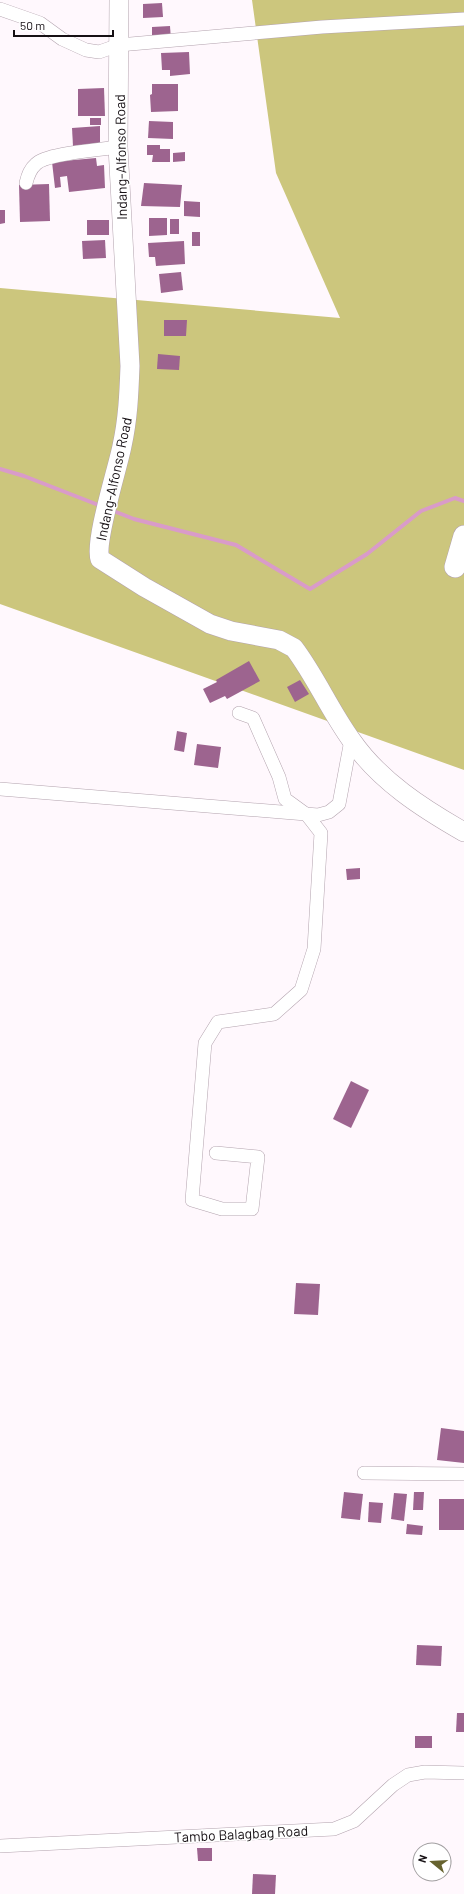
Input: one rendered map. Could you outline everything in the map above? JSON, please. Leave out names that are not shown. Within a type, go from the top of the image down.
[{"type":"main road","name":"Indang-Alfonso Road","points":[[119,0],[118,148],[130,366],[129,396],[122,446],[100,538],[100,559],[144,587],[220,628],[278,640],[294,648],[351,740],[374,767],[402,792],[438,817],[464,832]]},
{"type":"main road","points":[[455,567],[464,536]]},
{"type":"street","points":[[0,9],[40,23],[62,39],[86,50],[99,52],[119,45],[322,27],[464,19]]},
{"type":"street","points":[[26,183],[29,173],[37,163],[48,156],[118,148]]},
{"type":"street","points":[[216,1153],[258,1157],[252,1209],[222,1209],[192,1200],[205,1043],[218,1022],[274,1014],[301,990],[314,949],[321,833],[307,815],[285,799],[279,777],[252,718],[239,713]]},
{"type":"street","points":[[0,789],[318,815],[329,812],[339,804],[351,740]]},
{"type":"street","points":[[364,1473],[464,1474]]},
{"type":"street","name":"Tambo Balagbag Road","points":[[0,1846],[334,1829],[354,1821],[393,1785],[408,1775],[425,1772],[464,1774]]},
{"type":"shaded area","points":[[252,0],[464,0],[464,770],[0,604],[0,288],[340,318],[276,173]]},
{"type":"building","points":[[162,3],[163,17],[143,18],[143,4]]},
{"type":"building","points":[[170,26],[171,40],[152,40],[152,27]]},
{"type":"building","points":[[189,52],[190,74],[170,76],[170,70],[162,70],[161,53]]},
{"type":"building","points":[[152,84],[178,84],[178,111],[151,112],[150,95],[152,94]]},
{"type":"building","points":[[104,88],[105,116],[78,116],[78,89]]},
{"type":"building","points":[[90,118],[101,118],[101,125],[90,125]]},
{"type":"building","points":[[149,121],[173,122],[173,139],[148,138]]},
{"type":"building","points":[[100,126],[100,145],[73,146],[72,128]]},
{"type":"building","points":[[147,145],[160,145],[160,149],[170,149],[170,162],[152,162],[153,155],[147,155]]},
{"type":"building","points":[[185,152],[185,161],[173,162],[173,153]]},
{"type":"building","points":[[96,158],[97,166],[104,165],[105,188],[69,192],[67,176],[60,177],[61,187],[55,188],[52,162]]},
{"type":"building","points":[[144,183],[182,185],[180,207],[141,206]]},
{"type":"building","points":[[49,184],[50,221],[20,222],[19,185]]},
{"type":"building","points":[[184,201],[200,202],[200,217],[184,216]]},
{"type":"building","points":[[0,210],[5,210],[5,223],[0,224]]},
{"type":"building","points":[[149,218],[167,218],[167,235],[149,236]]},
{"type":"building","points":[[170,219],[179,219],[179,234],[170,234]]},
{"type":"building","points":[[87,220],[109,220],[109,235],[87,235]]},
{"type":"building","points":[[192,232],[200,232],[200,246],[192,246]]},
{"type":"building","points":[[105,240],[106,258],[83,259],[82,241]]},
{"type":"building","points":[[184,241],[185,264],[156,266],[155,257],[149,257],[148,243]]},
{"type":"building","points":[[181,272],[183,290],[161,293],[159,274]]},
{"type":"building","points":[[164,320],[187,320],[186,336],[164,336]]},
{"type":"building","points":[[158,354],[180,356],[179,370],[157,369]]},
{"type":"building","points":[[249,661],[260,681],[227,699],[225,696],[210,703],[203,689],[217,682],[216,680]]},
{"type":"building","points":[[300,680],[309,694],[295,702],[287,687]]},
{"type":"building","points":[[177,731],[187,733],[184,752],[174,750]]},
{"type":"building","points":[[197,744],[221,747],[218,768],[194,765]]},
{"type":"building","points":[[360,868],[360,879],[347,880],[346,869]]},
{"type":"building","points":[[351,1081],[369,1090],[351,1128],[333,1119]]},
{"type":"building","points":[[296,1283],[320,1284],[318,1315],[294,1314]]},
{"type":"building","points":[[441,1428],[464,1431],[464,1463],[437,1460]]},
{"type":"building","points":[[344,1492],[363,1494],[360,1520],[341,1518]]},
{"type":"building","points":[[414,1492],[424,1492],[423,1510],[413,1510]]},
{"type":"building","points":[[394,1493],[407,1494],[404,1521],[391,1519]]},
{"type":"building","points":[[439,1499],[464,1499],[464,1530],[439,1530]]},
{"type":"building","points":[[369,1502],[383,1503],[381,1523],[368,1522]]},
{"type":"building","points":[[407,1524],[423,1526],[422,1535],[406,1534]]},
{"type":"building","points":[[417,1645],[442,1646],[441,1666],[416,1665]]},
{"type":"building","points":[[457,1713],[464,1713],[464,1732],[456,1732]]},
{"type":"building","points":[[415,1736],[432,1736],[432,1748],[415,1748]]},
{"type":"building","points":[[197,1848],[212,1848],[212,1861],[198,1861]]},
{"type":"building","points":[[253,1874],[276,1875],[275,1894],[252,1894]]},
{"type":"waterway","points":[[0,469],[24,476],[101,506]]},
{"type":"waterway","points":[[111,510],[134,519],[236,545],[310,589],[367,554],[421,511],[455,498],[464,501]]}]
